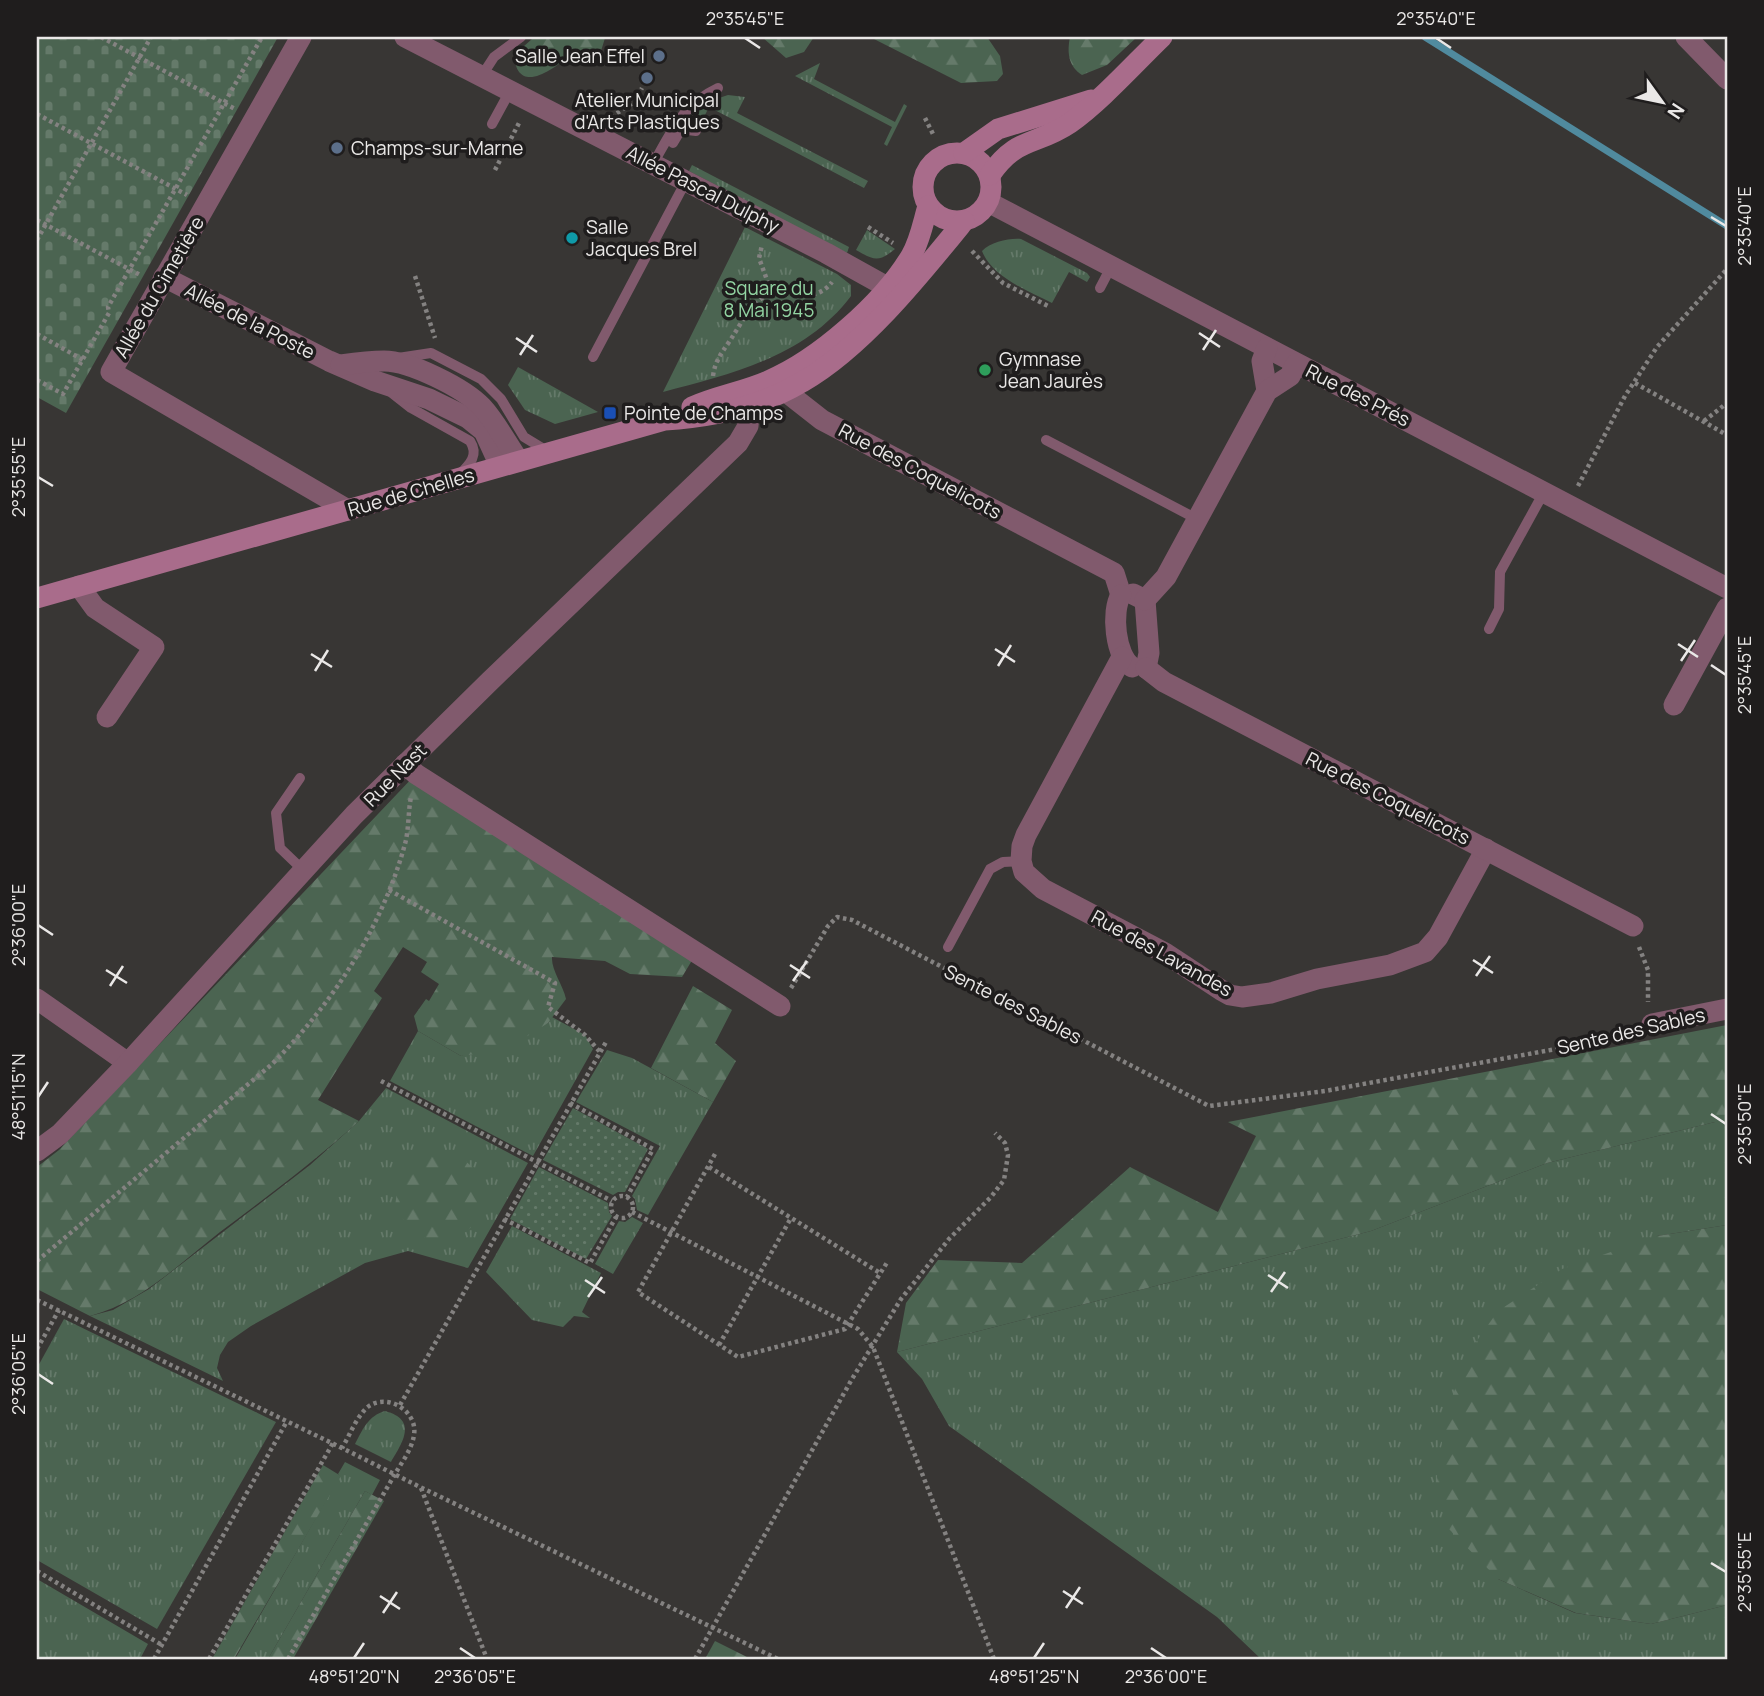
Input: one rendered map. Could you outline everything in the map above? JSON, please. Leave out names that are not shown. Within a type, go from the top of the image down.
[{"type":"main road","points":[[990,176],[1009,152],[1022,143],[1070,123],[1162,37]]},
{"type":"main road","points":[[964,153],[998,129],[1099,97]]},
{"type":"main road","points":[[952,152],[975,157],[984,165],[990,176],[991,193],[988,202],[974,217],[964,221],[944,219],[928,206],[923,184],[932,163],[941,156],[952,152]]},
{"type":"main road","points":[[664,420],[699,404],[767,382],[797,366],[840,335],[887,287],[911,256],[919,241],[928,206]]},
{"type":"main road","name":"Rue de Chelles","points":[[37,598],[664,420],[701,418],[785,391],[813,375],[847,349],[930,263],[964,221]]},
{"type":"street","name":"Allée du Cimetière","points":[[301,37],[111,372],[348,510]]},
{"type":"street","name":"Allée Pascal Dulphy","points":[[405,37],[827,253],[887,287]]},
{"type":"street","points":[[1686,37],[1727,79]]},
{"type":"street","name":"Rue des Prés","points":[[988,202],[1727,588]]},
{"type":"street","name":"Allée de la Poste","points":[[164,277],[337,365],[429,399],[478,424],[509,464]]},
{"type":"street","points":[[1267,348],[1262,361],[1267,391]]},
{"type":"street","name":"Allée de la Poste","points":[[337,365],[386,361],[416,369],[474,400],[488,414],[509,464]]},
{"type":"street","points":[[1146,667],[1149,653],[1145,600],[1166,577],[1267,391],[1290,376],[1296,364]]},
{"type":"street","name":"Rue des Coquelicots","points":[[785,391],[822,420],[1114,573],[1121,595]]},
{"type":"street","name":"Rue Nast","points":[[37,1151],[60,1134],[128,1063],[354,815],[411,769],[738,443],[748,426],[750,404]]},
{"type":"street","points":[[79,586],[95,608],[154,647],[107,716]]},
{"type":"street","points":[[1021,861],[1026,835],[1122,657],[1115,610],[1121,595],[1135,593],[1145,600]]},
{"type":"street","points":[[1674,705],[1727,608]]},
{"type":"street","name":"Rue des Coquelicots","points":[[1122,657],[1131,666],[1146,667],[1164,682],[1633,926]]},
{"type":"street","points":[[411,769],[780,1006]]},
{"type":"street","name":"Rue des Lavandes","points":[[1021,861],[1024,872],[1043,888],[1165,953],[1230,995],[1252,997],[1317,979],[1390,965],[1425,952],[1438,937],[1486,849]]},
{"type":"street","points":[[37,999],[128,1063]]},
{"type":"street","name":"Sente des Sables","points":[[1652,1024],[1727,1009]]},
{"type":"lane","points":[[481,76],[494,57],[521,37]]},
{"type":"lane","points":[[657,165],[679,119],[690,105],[718,88]]},
{"type":"lane","points":[[492,124],[510,91]]},
{"type":"lane","points":[[657,165],[679,133],[696,131]]},
{"type":"lane","points":[[593,357],[686,181]]},
{"type":"lane","points":[[1100,288],[1111,267]]},
{"type":"lane","points":[[386,361],[431,353],[481,379],[501,399],[524,437],[549,452]]},
{"type":"lane","points":[[375,381],[411,408],[470,441],[474,455],[471,463],[453,481]]},
{"type":"lane","points":[[1046,440],[1197,519]]},
{"type":"lane","points":[[1489,629],[1499,609],[1500,572],[1554,497]]},
{"type":"lane","points":[[300,778],[276,813],[280,848],[304,871]]},
{"type":"lane","points":[[948,947],[990,869],[1003,862],[1021,861]]},
{"type":"path","points":[[101,37],[254,120]]},
{"type":"path","points":[[37,240],[151,37]]},
{"type":"path","points":[[37,380],[63,394],[109,313],[108,307],[262,37]]},
{"type":"path","points":[[600,136],[609,119],[634,102],[642,88]]},
{"type":"path","points":[[37,114],[206,206]]},
{"type":"path","points":[[925,118],[934,136]]},
{"type":"path","points":[[495,170],[520,121]]},
{"type":"path","points":[[37,220],[143,276],[164,277]]},
{"type":"path","points":[[868,227],[899,247]]},
{"type":"path","points":[[764,241],[759,258],[771,291]]},
{"type":"path","points":[[972,251],[1003,283],[1050,307]]},
{"type":"path","points":[[1554,497],[1572,485],[1577,488],[1634,383],[1657,347],[1727,269]]},
{"type":"path","points":[[713,376],[714,364],[755,302],[771,291],[809,296],[828,287],[837,274]]},
{"type":"path","points":[[415,276],[435,340],[445,345]]},
{"type":"path","points":[[37,334],[83,360],[111,372]]},
{"type":"path","points":[[1634,383],[1727,435]]},
{"type":"path","points":[[1704,421],[1727,403]]},
{"type":"path","points":[[37,1261],[271,1065],[302,1034],[345,974],[371,931],[389,890],[406,843],[411,769]]},
{"type":"path","points":[[389,890],[555,983],[548,1007],[585,1035],[600,1052]]},
{"type":"path","name":"Sente des Sables","points":[[780,1006],[828,926],[837,917],[865,927],[1209,1106],[1325,1091],[1446,1070],[1634,1035],[1652,1024]]},
{"type":"path","points":[[1633,926],[1640,955],[1648,970],[1647,995],[1652,1024]]},
{"type":"path","points":[[400,1405],[570,1102],[607,1042]]},
{"type":"path","points":[[381,1081],[612,1201]]},
{"type":"path","points":[[570,1102],[653,1149],[627,1197]]},
{"type":"path","points":[[695,1659],[852,1379],[901,1299],[922,1270],[1004,1180],[1008,1155],[1005,1143],[995,1133]]},
{"type":"path","points":[[715,1154],[638,1292],[738,1357],[845,1329],[888,1261]]},
{"type":"path","points":[[708,1167],[880,1273]]},
{"type":"path","points":[[616,1217],[611,1208],[612,1201],[620,1196],[627,1197],[632,1202],[632,1212]]},
{"type":"path","points":[[632,1212],[858,1329],[873,1348],[993,1659]]},
{"type":"path","points":[[616,1217],[623,1218],[632,1212]]},
{"type":"path","points":[[504,1219],[590,1263],[616,1217]]},
{"type":"path","points":[[719,1345],[791,1218]]},
{"type":"path","points":[[37,1300],[778,1659]]},
{"type":"path","points":[[37,1349],[59,1310]]},
{"type":"path","points":[[288,1659],[412,1445],[415,1431],[411,1416],[400,1405],[385,1402],[370,1406],[360,1416],[342,1448]]},
{"type":"path","points":[[154,1659],[287,1421]]},
{"type":"path","points":[[209,1659],[333,1443]]},
{"type":"path","points":[[421,1487],[487,1659]]},
{"type":"path","points":[[37,1571],[162,1645]]},
{"type":"green space","points":[[37,37],[278,37],[66,413],[37,397]]},
{"type":"green space","points":[[762,37],[814,37],[804,52],[786,58]]},
{"type":"green space","points":[[870,37],[987,37],[1000,56],[1003,74],[997,81],[961,83]]},
{"type":"green space","points":[[1070,37],[1137,37],[1107,65],[1082,75],[1070,58]]},
{"type":"green space","points":[[605,38],[601,51],[588,64],[568,57],[536,76],[521,74],[516,67],[514,55],[532,39]]},
{"type":"green space","points":[[820,63],[814,79],[895,122],[904,104],[907,106],[887,146],[884,144],[892,127],[795,76]]},
{"type":"green space","points":[[728,95],[745,97],[737,113],[868,181],[864,188],[709,107],[701,123],[695,119],[694,113],[707,102]]},
{"type":"green space","points":[[692,165],[849,247],[847,253],[689,171]]},
{"type":"green space","name":"Square du 8 Mai 1945","points":[[745,227],[837,274],[851,285],[851,296],[833,317],[790,348],[741,370],[663,392]]},
{"type":"green space","points":[[867,230],[895,249],[880,258],[867,256],[856,250]]},
{"type":"green space","points":[[1021,239],[1087,273],[1090,277],[1087,282],[1069,272],[1052,303],[1002,276],[982,251],[1000,241]]},
{"type":"green space","points":[[518,367],[598,412],[555,424],[525,410],[508,385]]},
{"type":"green space","points":[[416,774],[697,952],[682,977],[630,974],[605,961],[552,957],[553,967],[566,999],[548,1023],[497,1051],[461,1056],[418,1031],[414,1016],[426,999],[429,1001],[439,984],[421,972],[427,962],[403,947],[374,991],[382,998],[318,1100],[359,1121],[308,1165],[175,1269],[143,1292],[109,1310],[90,1316],[37,1289],[37,1167],[59,1150]]},
{"type":"green space","points":[[693,986],[732,1010],[715,1043],[736,1061],[713,1102],[651,1068]]},
{"type":"green space","points":[[552,1017],[585,1035],[593,1049],[533,1156],[390,1081],[418,1031],[461,1056],[548,1023]]},
{"type":"green space","points":[[1727,1025],[1727,1122],[1715,1122],[1547,1163],[1371,1231],[897,1352],[906,1303],[938,1260],[1022,1263],[1130,1167],[1218,1212],[1256,1136],[1228,1122]]},
{"type":"green space","points":[[607,1050],[632,1058],[713,1102],[648,1215],[637,1210],[632,1196],[660,1146],[576,1102]]},
{"type":"green space","points":[[386,1088],[528,1163],[468,1268],[408,1251],[365,1263],[251,1326],[228,1342],[220,1355],[217,1368],[223,1381],[90,1316],[113,1310],[149,1289],[310,1165],[359,1121]]},
{"type":"green space","points":[[573,1108],[648,1149],[625,1192],[613,1195],[543,1160]]},
{"type":"green space","points":[[1715,1122],[1727,1122],[1727,1225],[1657,1236],[1498,1579],[1575,1613],[1651,1624],[1727,1605],[1727,1659],[1261,1659],[1217,1617],[949,1426],[922,1379],[897,1352],[1371,1231],[1547,1163]]},
{"type":"green space","points":[[431,1153],[458,1156],[479,1177],[483,1190],[483,1203],[472,1227],[446,1241],[414,1235],[395,1208],[403,1173],[413,1163]]},
{"type":"green space","points":[[539,1167],[608,1203],[612,1216],[586,1259],[510,1219]]},
{"type":"green space","points":[[632,1217],[643,1223],[613,1274],[595,1264],[619,1221],[625,1222]]},
{"type":"green space","points":[[1727,1225],[1727,1605],[1651,1624],[1576,1613],[1498,1579],[1448,1528],[1435,1489],[1446,1416],[1466,1356],[1498,1311],[1562,1269],[1657,1236]]},
{"type":"green space","points":[[512,1226],[601,1273],[582,1312],[590,1318],[574,1316],[563,1327],[532,1320],[486,1272]]},
{"type":"green space","points":[[64,1319],[276,1422],[157,1629],[37,1560],[37,1368]]},
{"type":"green space","points":[[385,1411],[402,1420],[405,1426],[400,1447],[391,1462],[355,1444],[370,1420]]},
{"type":"green space","points":[[345,1462],[380,1480],[372,1495],[365,1491],[268,1659],[235,1659],[340,1476],[338,1474]]},
{"type":"green space","points":[[323,1465],[341,1476],[234,1659],[212,1659]]},
{"type":"green space","points":[[365,1491],[384,1501],[293,1659],[268,1659]]},
{"type":"green space","points":[[37,1579],[148,1644],[140,1659],[37,1659]]},
{"type":"green space","points":[[715,1641],[751,1659],[705,1659]]},
{"type":"waterway","points":[[1425,37],[1727,226]]},
{"type":"place","name":"Salle Jean Effel","points":[[659,56]]},
{"type":"place","name":"Atelier Municipal d'Arts Plastiques","points":[[647,78]]},
{"type":"place","name":"Champs-sur-Marne","points":[[337,148]]},
{"type":"place","name":"Salle Jacques Brel","points":[[572,238]]},
{"type":"place","name":"Gymnase Jean Jaurès","points":[[985,370]]},
{"type":"place","name":"Pointe de Champs","points":[[610,413]]}]
